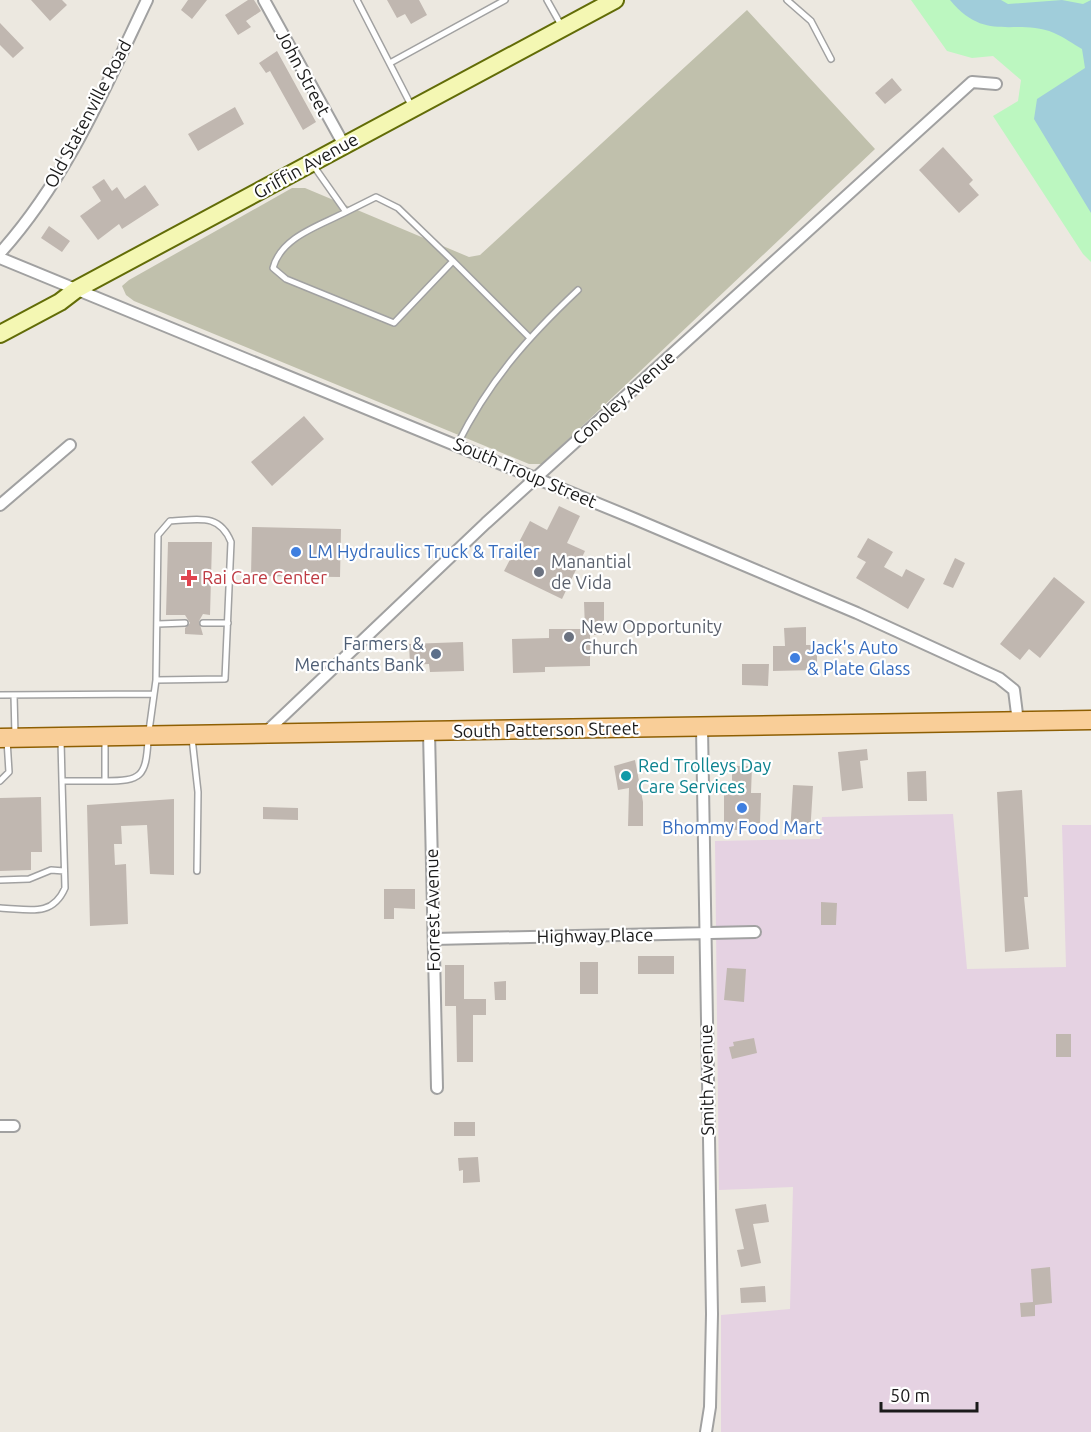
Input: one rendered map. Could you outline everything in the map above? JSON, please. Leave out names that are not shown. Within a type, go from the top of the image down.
[{"type":"main road","name":"Griffin Avenue","points":[[0,334],[60,302],[77,289],[615,0]]},
{"type":"main road","name":"South Patterson Street","points":[[7,738],[1091,720]]},
{"type":"street","name":"Old Statenville Road","points":[[0,253],[19,232],[52,186],[91,116],[147,0]]},
{"type":"street","name":"John Street","points":[[266,1],[344,146]]},
{"type":"street","name":"Conoley Avenue","points":[[262,735],[536,478],[972,82],[996,84]]},
{"type":"street","name":"South Troup Street","points":[[0,258],[536,478],[867,618],[999,678],[1016,693],[1018,722]]},
{"type":"street","points":[[0,505],[70,445]]},
{"type":"street","name":"Smith Avenue","points":[[702,728],[712,1314],[710,1407],[706,1432]]},
{"type":"street","name":"Forrest Avenue","points":[[429,732],[436,1088]]},
{"type":"street","name":"Highway Place","points":[[434,939],[705,935],[755,932]]},
{"type":"street","points":[[0,1126],[14,1126]]},
{"type":"lane","points":[[357,0],[413,108]]},
{"type":"lane","points":[[390,63],[505,0]]},
{"type":"lane","points":[[547,0],[562,28]]},
{"type":"lane","points":[[787,0],[811,21],[831,59]]},
{"type":"lane","points":[[312,163],[346,212]]},
{"type":"lane","points":[[453,261],[394,323],[286,279],[273,268],[276,255],[286,244],[376,197],[398,208],[453,261],[529,337]]},
{"type":"lane","points":[[457,445],[476,406],[529,337],[578,290]]},
{"type":"lane","points":[[62,781],[131,781],[139,776],[147,765],[148,737],[156,680],[158,535],[170,521],[211,519],[226,530],[231,542],[225,680],[156,680]]},
{"type":"lane","points":[[158,624],[185,623]]},
{"type":"lane","points":[[203,623],[228,623]]},
{"type":"lane","points":[[0,695],[154,694]]},
{"type":"lane","points":[[0,781],[9,772],[7,738],[14,695]]},
{"type":"lane","points":[[192,736],[198,792],[197,871]]},
{"type":"lane","points":[[105,737],[105,781]]},
{"type":"lane","points":[[0,908],[46,910],[59,900],[65,888],[61,738]]},
{"type":"lane","points":[[0,880],[29,879],[51,870],[64,871]]},
{"type":"shaded area","points":[[747,10],[875,149],[542,464],[529,464],[134,301],[126,295],[122,286],[129,280],[292,188],[305,188],[469,257],[480,255]]},
{"type":"shaded area","points":[[953,814],[967,969],[1066,967],[1062,825],[1091,825],[1091,1432],[721,1432],[721,1315],[790,1309],[793,1187],[719,1190],[715,841],[820,839],[822,817]]},
{"type":"green space","points":[[911,0],[1091,0],[1091,262],[1083,254],[993,116],[1018,101],[1021,80],[993,56],[972,58],[947,51]]},
{"type":"water","points":[[950,0],[1001,0],[1008,4],[1062,0],[1083,4],[1091,0],[1091,213],[1034,119],[1037,99],[1085,68],[1082,49],[1058,35],[1040,29],[988,26],[963,13]]},
{"type":"building","points":[[31,0],[62,0],[67,5],[50,21]]},
{"type":"building","points":[[188,0],[207,0],[192,19],[181,10]]},
{"type":"building","points":[[248,0],[254,0],[261,11],[246,21],[251,27],[238,35],[225,15]]},
{"type":"building","points":[[387,0],[419,0],[427,15],[411,24],[405,14],[397,18]]},
{"type":"building","points":[[0,23],[24,48],[13,58],[0,45]]},
{"type":"building","points":[[277,51],[316,122],[303,130],[270,71],[266,73],[259,63]]},
{"type":"building","points":[[892,78],[902,90],[885,104],[875,93]]},
{"type":"building","points":[[235,107],[244,124],[198,151],[188,134]]},
{"type":"building","points":[[943,147],[973,180],[969,184],[979,195],[959,213],[919,170]]},
{"type":"building","points":[[104,179],[112,191],[117,187],[125,199],[145,185],[159,205],[122,229],[119,224],[98,240],[80,216],[101,201],[92,187]]},
{"type":"building","points":[[49,226],[70,241],[62,252],[41,238]]},
{"type":"building","points":[[304,416],[324,439],[272,486],[251,462]]},
{"type":"building","points":[[559,506],[580,516],[567,543],[585,551],[562,599],[504,571],[530,521],[547,530]]},
{"type":"building","name":"LM Hydraulics Truck & Trailer","points":[[252,527],[341,529],[340,577],[251,576]]},
{"type":"building","points":[[868,538],[893,552],[884,567],[902,577],[906,569],[925,579],[908,609],[856,578],[866,562],[857,557]]},
{"type":"building","name":"Rai Care Center","points":[[168,542],[212,542],[210,615],[203,614],[199,621],[203,635],[185,634],[185,628],[190,623],[185,615],[166,615]]},
{"type":"building","points":[[955,558],[965,563],[953,588],[943,584]]},
{"type":"building","points":[[1054,577],[1085,602],[1040,658],[1029,649],[1020,660],[1000,644]]},
{"type":"building","name":"New Opportunity Church","points":[[584,602],[604,602],[604,635],[590,635],[590,666],[545,667],[545,672],[513,673],[512,639],[549,638],[549,629],[585,629]]},
{"type":"building","name":"Jack's Auto & Plate Glass","points":[[806,627],[806,645],[817,645],[817,670],[773,671],[773,646],[785,646],[784,628]]},
{"type":"building","name":"Farmers & Merchants Bank","points":[[463,642],[464,671],[430,672],[429,664],[410,665],[409,644]]},
{"type":"building","points":[[742,664],[769,664],[768,686],[742,685]]},
{"type":"building","points":[[867,749],[868,760],[860,761],[863,788],[842,791],[838,752]]},
{"type":"building","points":[[635,760],[643,802],[643,826],[628,826],[629,788],[618,790],[614,766]]},
{"type":"building","name":"Bhommy Food Mart","points":[[732,766],[752,766],[751,793],[761,793],[760,823],[737,823],[737,830],[724,830],[724,793],[732,793]]},
{"type":"building","points":[[926,771],[927,801],[908,801],[907,772]]},
{"type":"building","points":[[793,785],[813,786],[810,835],[790,834]]},
{"type":"building","points":[[1022,790],[1028,897],[1024,897],[1029,949],[1005,952],[997,792]]},
{"type":"building","points":[[41,797],[42,852],[31,852],[31,870],[0,871],[0,798]]},
{"type":"building","points":[[174,799],[174,875],[150,874],[147,825],[121,826],[122,844],[114,844],[115,865],[126,864],[128,924],[90,926],[87,805]]},
{"type":"building","points":[[263,807],[298,808],[298,820],[263,819]]},
{"type":"building","points":[[384,889],[415,889],[415,909],[394,908],[394,919],[384,919]]},
{"type":"building","points":[[821,902],[837,903],[836,925],[821,925]]},
{"type":"building","points":[[638,956],[674,956],[674,974],[638,974]]},
{"type":"building","points":[[580,962],[598,962],[598,994],[580,994]]},
{"type":"building","points":[[445,965],[464,965],[464,999],[486,999],[486,1015],[473,1015],[473,1062],[457,1062],[456,1006],[445,1006]]},
{"type":"building","points":[[727,968],[746,969],[744,1002],[724,1000]]},
{"type":"building","points":[[506,981],[506,1000],[495,1000],[494,982]]},
{"type":"building","points":[[1056,1034],[1071,1034],[1071,1057],[1056,1057]]},
{"type":"building","points":[[754,1038],[757,1053],[732,1059],[729,1047],[734,1046],[733,1042]]},
{"type":"building","points":[[454,1122],[475,1122],[475,1136],[454,1136]]},
{"type":"building","points":[[478,1157],[480,1182],[463,1183],[463,1170],[459,1171],[458,1158]]},
{"type":"building","points":[[766,1204],[769,1222],[753,1224],[761,1263],[741,1267],[737,1250],[744,1249],[735,1209]]},
{"type":"building","points":[[1050,1267],[1052,1303],[1035,1305],[1035,1316],[1021,1317],[1020,1303],[1033,1302],[1031,1269]]},
{"type":"building","points":[[765,1286],[766,1302],[741,1303],[740,1288]]},
{"type":"place","name":"LM Hydraulics Truck & Trailer","points":[[296,552]]},
{"type":"place","name":"Manantial de Vida","points":[[539,572]]},
{"type":"place","name":"Rai Care Center","points":[[189,578]]},
{"type":"place","name":"New Opportunity Church","points":[[569,637]]},
{"type":"place","name":"Farmers & Merchants Bank","points":[[436,654]]},
{"type":"place","name":"Jack's Auto & Plate Glass","points":[[795,658]]},
{"type":"place","name":"Red Trolleys Day Care Services","points":[[626,776]]},
{"type":"place","name":"Bhommy Food Mart","points":[[742,808]]}]
